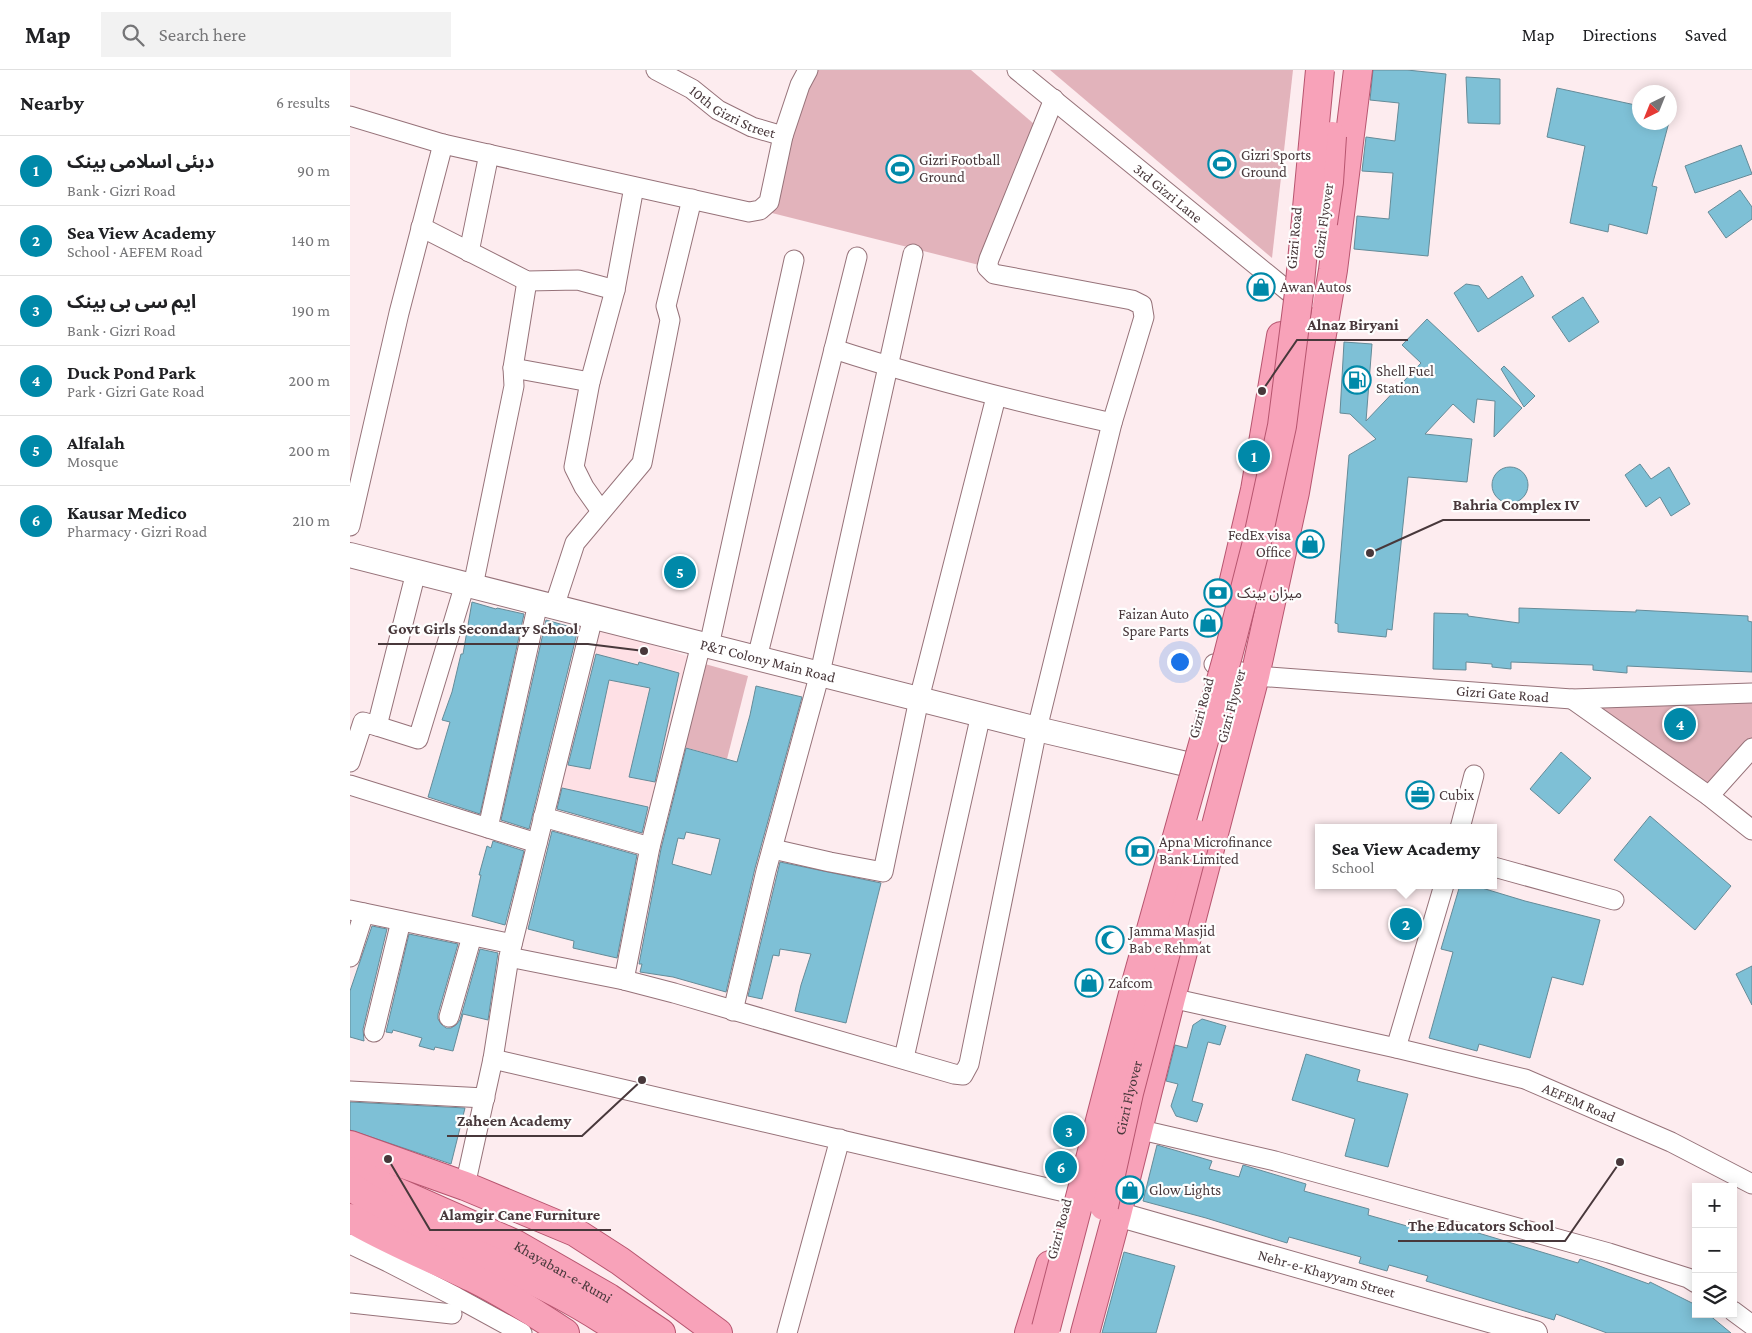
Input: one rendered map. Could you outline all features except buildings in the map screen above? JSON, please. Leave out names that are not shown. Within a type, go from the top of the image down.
[{"type":"main road","name":"Gizri Road","points":[[1040,1332],[1069,1193],[1093,1111],[1213,664],[1254,490],[1288,291],[1309,70]]},
{"type":"main road","name":"Gizri Flyover","points":[[1040,1332],[1228,655],[1256,546],[1282,426],[1299,293],[1320,70]]},
{"type":"main road","name":"Gizri Flyover","points":[[1074,1333],[1128,1093],[1276,529],[1302,398],[1315,271],[1329,182],[1337,70]]},
{"type":"main road","points":[[1085,1333],[1118,1214],[1137,1130],[1255,676],[1295,492],[1332,270],[1358,70]]},
{"type":"main road","points":[[350,1146],[465,1186],[575,1232],[620,1261],[718,1333]]},
{"type":"main road","name":"Khayaban-e-Rumi","points":[[350,1171],[515,1244],[609,1298],[661,1333]]},
{"type":"main road","points":[[350,1186],[380,1207],[560,1293],[623,1333]]},
{"type":"main road","points":[[350,1218],[374,1232],[475,1279],[523,1305],[565,1333]]},
{"type":"street","name":"10th Gizri Street","points":[[656,70],[692,89],[718,110],[752,128],[783,136]]},
{"type":"street","points":[[350,116],[443,144],[749,212],[760,210],[769,202],[783,136],[800,85],[808,70]]},
{"type":"street","name":"3rd Gizri Lane","points":[[1017,70],[1288,291],[1326,306]]},
{"type":"street","points":[[350,958],[357,911],[472,936],[510,950],[963,1075],[968,1064],[1037,729],[1112,424],[1144,317],[1142,305],[1132,300],[994,274],[987,267],[1054,99]]},
{"type":"street","points":[[350,526],[399,313],[443,144]]},
{"type":"street","points":[[469,252],[489,154]]},
{"type":"street","points":[[601,511],[584,487],[574,467],[590,382],[615,290],[634,187]]},
{"type":"street","points":[[488,828],[546,605],[575,543],[642,463],[670,320],[666,306],[692,199]]},
{"type":"street","points":[[421,227],[527,280],[578,280],[615,290]]},
{"type":"street","points":[[733,1011],[772,849],[820,673],[913,254]]},
{"type":"street","points":[[757,658],[857,257]]},
{"type":"street","points":[[624,980],[650,847],[705,645],[794,260]]},
{"type":"street","points":[[350,762],[364,722],[418,739],[469,585],[514,386],[513,368],[527,280]]},
{"type":"street","points":[[834,349],[888,367],[996,397],[1112,424]]},
{"type":"street","points":[[513,368],[590,382]]},
{"type":"street","points":[[772,849],[882,872],[919,699],[996,397]]},
{"type":"street","name":"P&T Colony Main Road","points":[[350,555],[1037,729],[1186,764]]},
{"type":"street","points":[[377,726],[416,572]]},
{"type":"street","points":[[465,1186],[485,1098],[510,950],[593,617]]},
{"type":"street","name":"Gizri Gate Road","points":[[1213,664],[1255,676],[1572,699],[1752,693]]},
{"type":"street","points":[[1572,699],[1709,796],[1752,830]]},
{"type":"street","points":[[904,1058],[981,714]]},
{"type":"street","points":[[1709,796],[1752,748]]},
{"type":"street","points":[[1461,824],[1474,775]]},
{"type":"street","points":[[350,785],[537,843]]},
{"type":"street","points":[[543,817],[650,847]]},
{"type":"street","points":[[1497,868],[1614,900]]},
{"type":"street","points":[[1396,1048],[1443,889]]},
{"type":"street","points":[[374,1032],[401,921]]},
{"type":"street","points":[[449,1017],[472,936]]},
{"type":"street","name":"AEFEM Road","points":[[1171,998],[1525,1079],[1671,1142],[1752,1184]]},
{"type":"street","points":[[492,1059],[1069,1193]]},
{"type":"street","points":[[350,1090],[485,1098]]},
{"type":"street","points":[[1137,1130],[1275,1161],[1609,1253],[1692,1280]]},
{"type":"street","points":[[787,1333],[840,1139]]},
{"type":"street","name":"Nehr-e-Khayyam Street","points":[[1118,1214],[1535,1333]]},
{"type":"street","points":[[350,1244],[448,1292],[522,1333]]},
{"type":"street","points":[[350,1303],[452,1314]]},
{"type":"street","points":[[1737,1314],[1752,1325]]},
{"type":"shaded area","name":"Gizri Football Ground","points":[[808,70],[971,70],[1041,130],[987,267],[760,210]]},
{"type":"shaded area","name":"Gizri Sports Ground","points":[[1050,70],[1293,70],[1272,258]]},
{"type":"shaded area","points":[[593,626],[690,657],[645,835],[553,808]]},
{"type":"shaded area","points":[[705,664],[748,676],[727,759],[684,747]]},
{"type":"shaded area","points":[[1752,693],[1752,748],[1709,796],[1572,699]]},
{"type":"place","name":"Gizri Sports Ground","points":[[1222,164]]},
{"type":"place","name":"Gizri Football Ground","points":[[900,169]]},
{"type":"place","name":"Awan Autos","points":[[1261,287]]},
{"type":"place","name":"Shell Fuel Station","points":[[1357,380]]},
{"type":"place","name":"Alnaz Biryani","points":[[1262,391]]},
{"type":"place","name":"دبئی اسلامی بینک","points":[[1254,456]]},
{"type":"place","name":"FedEx visa Office","points":[[1310,544]]},
{"type":"place","name":"Bahria Complex IV","points":[[1370,553]]},
{"type":"place","name":"Alfalah","points":[[680,572]]},
{"type":"place","name":"میزان بینک","points":[[1218,593]]},
{"type":"place","name":"Faizan Auto Spare Parts","points":[[1208,623]]},
{"type":"place","name":"Govt Girls Secondary School","points":[[644,651]]},
{"type":"place","name":"Duck Pond Park","points":[[1680,724]]},
{"type":"place","name":"Cubix","points":[[1420,795]]},
{"type":"place","name":"Apna Microfinance Bank Limited","points":[[1140,851]]},
{"type":"place","name":"Sea View Academy","points":[[1406,924]]},
{"type":"place","name":"Jamma Masjid Bab e Rehmat","points":[[1110,940]]},
{"type":"place","name":"Zafcom","points":[[1089,983]]},
{"type":"place","name":"Zaheen Academy","points":[[642,1080]]},
{"type":"place","name":"ایم سی بی بینک","points":[[1069,1131]]},
{"type":"place","name":"Alamgir Cane Furniture","points":[[388,1159]]},
{"type":"place","name":"The Educators School","points":[[1620,1162]]},
{"type":"place","name":"Kausar Medico","points":[[1061,1167]]},
{"type":"place","name":"Glow Lights","points":[[1130,1190]]}]
